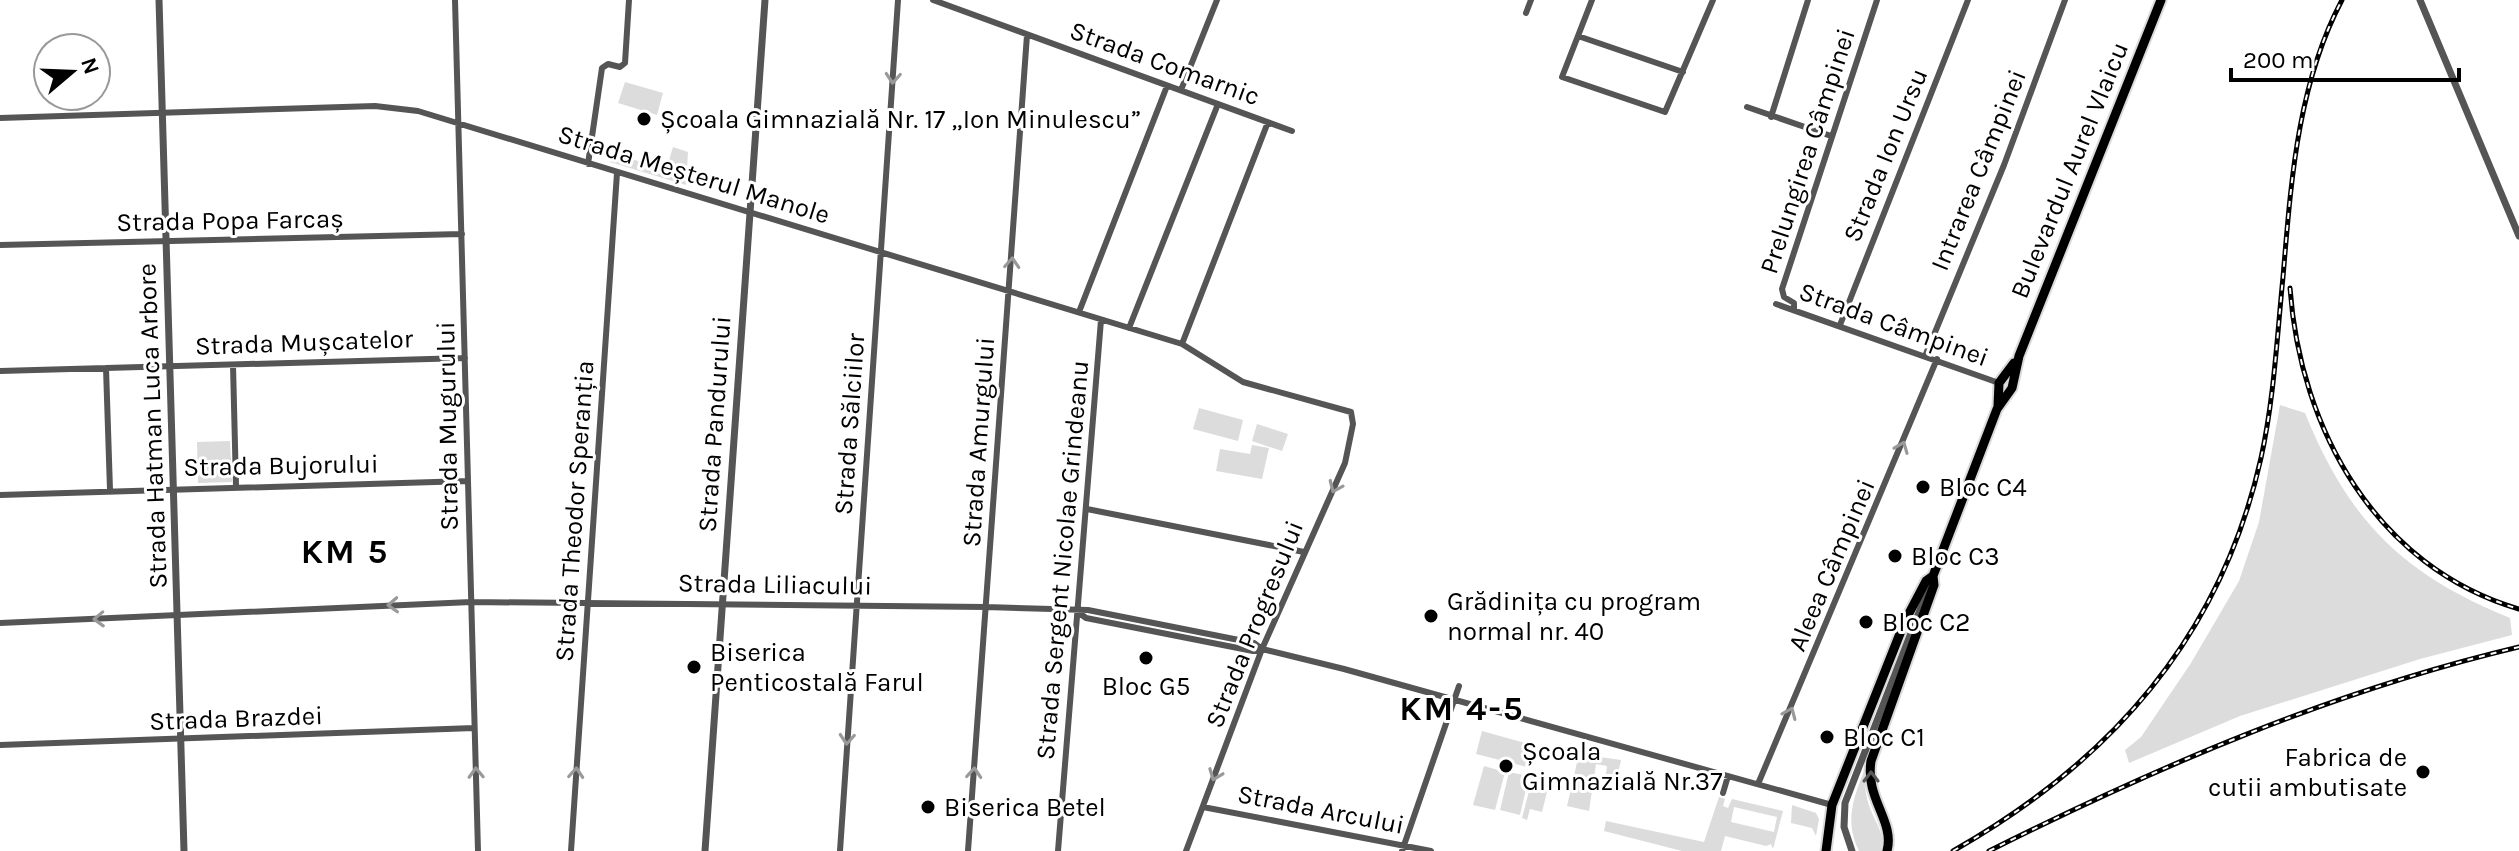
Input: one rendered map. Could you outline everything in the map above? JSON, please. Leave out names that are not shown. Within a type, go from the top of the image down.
[{"type":"main road","name":"Bulevardul Aurel Vlaicu","points":[[1887,851],[1888,829],[1870,786],[1871,761],[1934,585],[1933,576],[2005,385],[2161,0]]},
{"type":"main road","name":"Bulevardul Aurel Vlaicu","points":[[1826,851],[1832,805],[1905,621],[1926,581],[1933,576]]},
{"type":"street","name":"Strada Hatman Luca Arbore","points":[[159,0],[184,851]]},
{"type":"street","name":"Strada Mugurului","points":[[455,0],[478,851]]},
{"type":"street","points":[[588,164],[602,68],[608,64],[620,67],[625,63],[629,0]]},
{"type":"street","name":"Strada Pandurului","points":[[705,851],[765,0]]},
{"type":"street","name":"Strada Sălciilor","points":[[840,851],[898,0]]},
{"type":"street","name":"Strada Comarnic","points":[[933,0],[1292,131]]},
{"type":"street","points":[[960,9],[964,0]]},
{"type":"street","points":[[1181,90],[1217,0]]},
{"type":"street","points":[[1526,13],[1531,0]]},
{"type":"street","points":[[1592,0],[1562,77],[1665,112],[1713,0]]},
{"type":"street","points":[[1771,117],[1808,0]]},
{"type":"street","name":"Prelungirea Câmpinei","points":[[1794,310],[1794,303],[1784,297],[1782,289],[1877,0]]},
{"type":"street","name":"Strada Ion Ursu","points":[[1840,325],[1968,0]]},
{"type":"street","name":"Intrarea Câmpinei","points":[[1926,354],[2004,165],[2065,0]]},
{"type":"street","points":[[2420,0],[2519,236]]},
{"type":"street","name":"Strada Amurgului","points":[[968,851],[1027,35]]},
{"type":"street","points":[[1578,36],[1683,72]]},
{"type":"street","points":[[1079,312],[1167,86]]},
{"type":"street","points":[[1129,328],[1218,104]]},
{"type":"street","name":"Strada Meșterul Manole","points":[[0,118],[390,107],[458,124],[1182,344],[1243,382],[1351,412]]},
{"type":"street","points":[[1747,107],[1831,136]]},
{"type":"street","points":[[1182,344],[1268,122]]},
{"type":"street","name":"Strada Theodor Speranția","points":[[571,851],[617,173]]},
{"type":"street","name":"Strada Popa Farcaș","points":[[0,245],[462,234]]},
{"type":"street","name":"Strada Câmpinei","points":[[1776,304],[1926,354],[2005,385]]},
{"type":"street","name":"Strada Sergent Nicolae Grindeanu","points":[[1058,851],[1101,320]]},
{"type":"street","name":"Strada Mușcatelor","points":[[0,371],[465,358]]},
{"type":"street","name":"Aleea Câmpinei","points":[[1758,784],[1937,359]]},
{"type":"street","points":[[233,365],[236,486]]},
{"type":"street","points":[[106,368],[110,490]]},
{"type":"street","name":"Strada Progresului","points":[[1186,851],[1262,649],[1345,463],[1353,424],[1351,412]]},
{"type":"street","name":"Strada Bujorului","points":[[0,495],[468,481]]},
{"type":"street","points":[[1087,509],[1304,552]]},
{"type":"street","name":"Bulevardul Aurel Vlaicu","points":[[1852,851],[1844,827],[1848,793],[1933,576]]},
{"type":"street","name":"Strada Liliacului","points":[[0,623],[471,602],[986,607],[1078,612],[1086,618],[1134,628],[1253,651],[1262,649],[1454,699],[1832,805]]},
{"type":"street","points":[[1403,848],[1459,686]]},
{"type":"street","name":"Strada Brazdei","points":[[0,745],[182,741],[474,728]]},
{"type":"street","points":[[1723,793],[1728,776]]},
{"type":"street","name":"Strada Arcului","points":[[1203,807],[1431,851]]},
{"type":"shaded area","points":[[625,82],[663,93],[657,115],[618,103]]},
{"type":"shaded area","points":[[673,147],[688,152],[686,185],[610,162],[613,153],[666,170]]},
{"type":"shaded area","points":[[2280,405],[2305,413],[2340,484],[2384,540],[2439,583],[2510,618],[2512,635],[2420,659],[2240,716],[2129,763],[2125,750],[2141,737],[2191,663],[2239,581],[2259,522]]},
{"type":"shaded area","points":[[1199,408],[1243,420],[1238,441],[1193,429]]},
{"type":"shaded area","points":[[1257,424],[1288,434],[1282,451],[1252,441]]},
{"type":"shaded area","points":[[230,441],[232,482],[198,483],[197,442]]},
{"type":"shaded area","points":[[1252,445],[1269,448],[1262,479],[1216,471],[1220,449],[1250,454]]},
{"type":"shaded area","points":[[1482,731],[1536,746],[1531,768],[1476,754]]},
{"type":"shaded area","points":[[1579,754],[1621,760],[1616,783],[1605,781],[1607,766],[1596,764],[1589,811],[1567,806]]},
{"type":"shaded area","points":[[1867,763],[1866,792],[1880,832],[1881,851],[1859,851],[1852,828],[1852,807]]},
{"type":"shaded area","points":[[1484,766],[1505,772],[1495,810],[1473,805]]},
{"type":"shaded area","points":[[1509,772],[1529,776],[1520,815],[1500,810]]},
{"type":"shaded area","points":[[1533,776],[1550,780],[1542,812],[1530,809],[1527,820],[1522,818]]},
{"type":"shaded area","points":[[1719,797],[1725,799],[1723,806],[1728,808],[1732,799],[1783,811],[1773,849],[1771,844],[1766,846],[1725,836],[1721,851],[1682,851],[1604,831],[1606,821],[1704,842]],"holes":[[[1734,807],[1777,817],[1774,832],[1731,822]]]},
{"type":"shaded area","points":[[1792,805],[1816,813],[1819,819],[1816,836],[1812,828],[1791,823]]},
{"type":"railway","points":[[1953,851],[2010,816],[2062,777],[2109,735],[2151,688],[2187,638],[2218,582],[2243,523],[2261,458],[2272,391],[2289,206],[2299,135],[2315,66],[2342,0]]},
{"type":"railway","points":[[2290,288],[2297,341],[2310,392],[2329,440],[2355,486],[2386,526],[2424,561],[2469,589],[2519,609]]},
{"type":"railway","points":[[1989,851],[2117,789],[2314,708],[2382,685],[2519,647]]},
{"type":"place","name":"Școala Gimnazială Nr. 17 „Ion Minulescu”","points":[[644,119]]},
{"type":"place","name":"Bloc C4","points":[[1923,487]]},
{"type":"place","name":"Bloc C3","points":[[1895,556]]},
{"type":"place","name":"Grădinița cu program normal nr. 40","points":[[1431,616]]},
{"type":"place","name":"Bloc C2","points":[[1866,622]]},
{"type":"place","name":"Bloc G5","points":[[1146,658]]},
{"type":"place","name":"Biserica Penticostală Farul","points":[[694,667]]},
{"type":"place","name":"Bloc C1","points":[[1827,737]]},
{"type":"place","name":"Școala Gimnazială Nr.37","points":[[1506,766]]},
{"type":"place","name":"Fabrica de cutii ambutisate","points":[[2423,772]]},
{"type":"place","name":"Biserica Betel","points":[[928,807]]},
{"type":"district","name":"KM 5","points":[[345,551]]},
{"type":"district","name":"KM 4-5","points":[[1462,708]]}]
